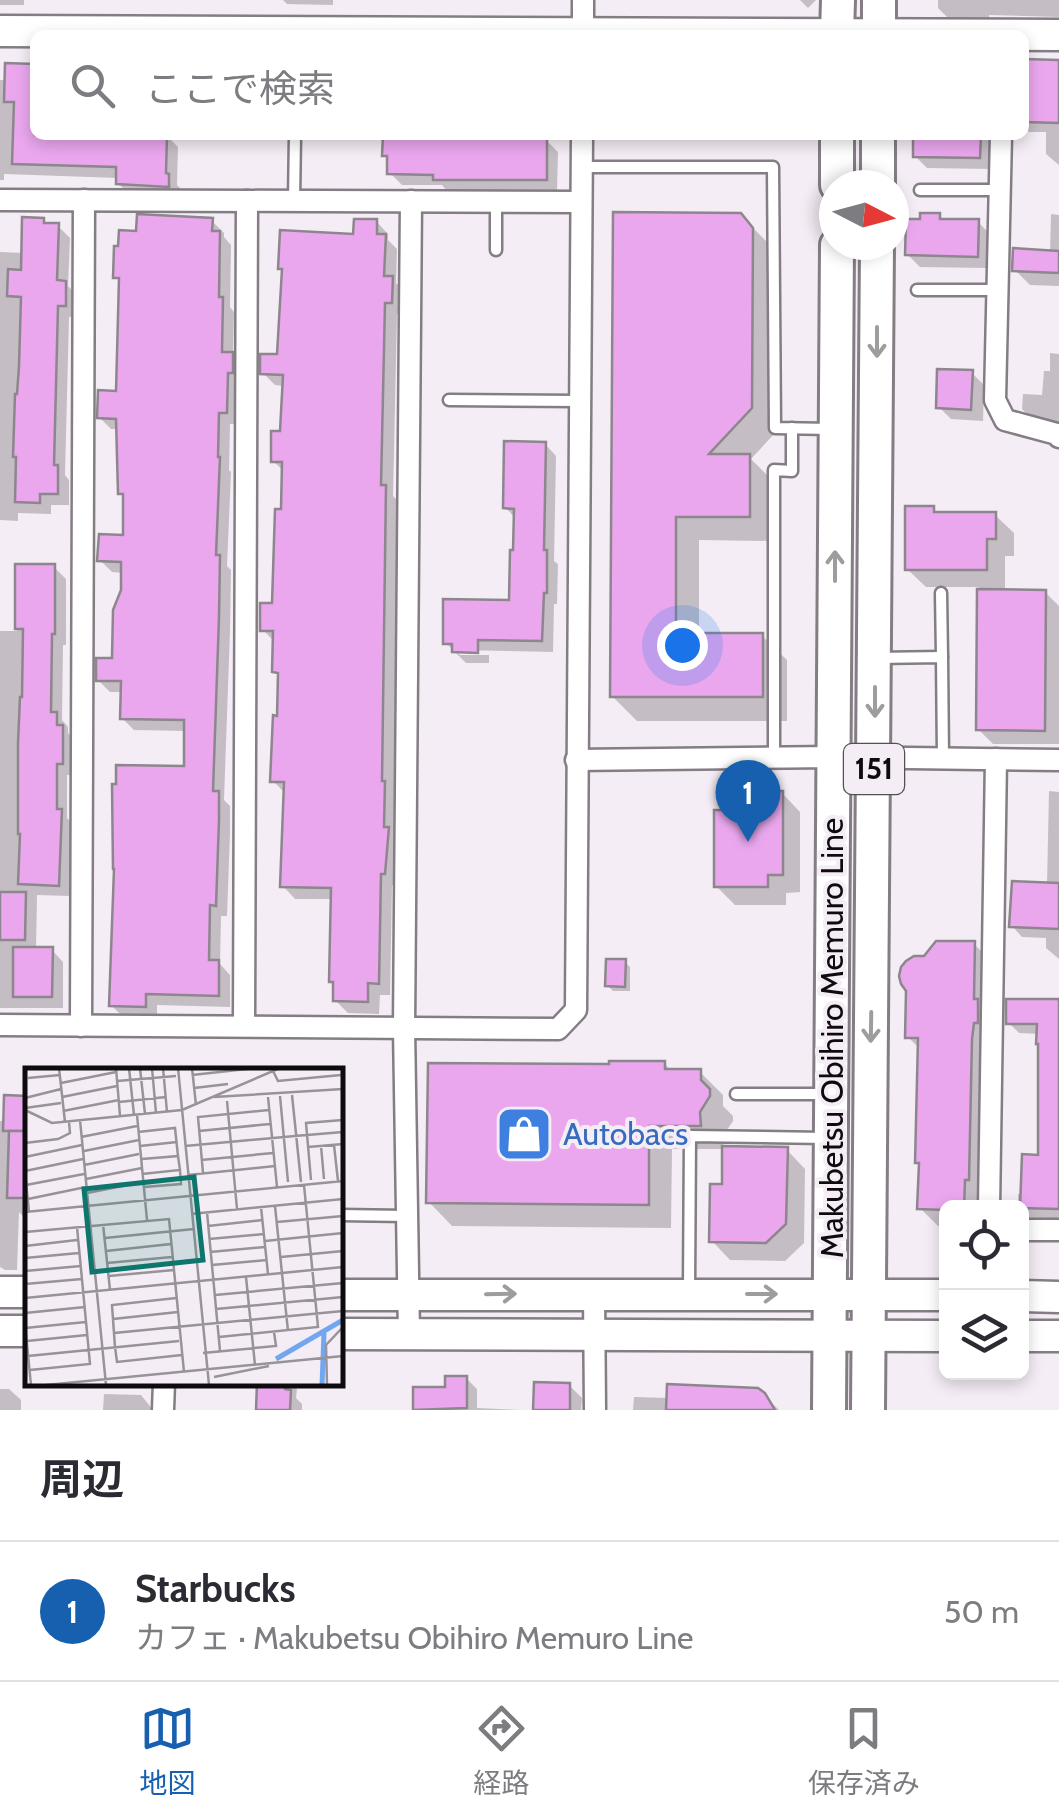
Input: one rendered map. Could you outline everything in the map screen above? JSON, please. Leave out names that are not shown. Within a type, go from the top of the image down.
[{"type":"main road","points":[[838,0],[838,30]]},
{"type":"main road","points":[[879,0],[879,30]]},
{"type":"main road","points":[[837,140],[837,170]]},
{"type":"main road","points":[[878,140],[878,170]]},
{"type":"main road","name":"Makubetsu Obihiro Memuro Line","points":[[828,1410],[837,260]]},
{"type":"main road","name":"Makubetsu Obihiro Memuro Line","points":[[868,1410],[878,260]]},
{"type":"street","points":[[582,30],[583,0]]},
{"type":"street","points":[[0,31],[30,31]]},
{"type":"street","points":[[1029,35],[1059,35]]},
{"type":"street","points":[[0,1025],[558,1030],[576,1010],[582,140]]},
{"type":"street","points":[[1001,140],[995,400],[1005,420],[1059,437]]},
{"type":"street","points":[[0,200],[581,202]]},
{"type":"street","points":[[81,1026],[84,200]]},
{"type":"street","points":[[244,1026],[247,201]]},
{"type":"street","points":[[409,1334],[404,1028],[411,201]]},
{"type":"street","points":[[989,1200],[996,759]]},
{"type":"street","points":[[576,760],[1059,760]]},
{"type":"street","points":[[1029,1230],[1059,1230]]},
{"type":"street","points":[[594,1293],[595,1410]]},
{"type":"street","points":[[342,1295],[939,1295]]},
{"type":"street","points":[[1029,1296],[1059,1297]]},
{"type":"street","points":[[342,1334],[939,1336]]},
{"type":"street","points":[[1029,1336],[1059,1336]]},
{"type":"street","points":[[163,1410],[164,1385]]},
{"type":"lane","points":[[294,200],[295,140]]},
{"type":"lane","points":[[581,167],[774,168],[775,428],[836,428]]},
{"type":"lane","points":[[920,190],[999,190]]},
{"type":"lane","points":[[496,202],[496,250]]},
{"type":"lane","points":[[917,290],[997,290]]},
{"type":"lane","points":[[449,400],[579,401]]},
{"type":"lane","points":[[774,758],[774,470],[792,470],[792,428]]},
{"type":"lane","points":[[941,592],[943,758]]},
{"type":"lane","points":[[875,658],[942,657]]},
{"type":"lane","points":[[736,1094],[832,1094]]},
{"type":"lane","points":[[689,1294],[690,1136],[832,1138]]},
{"type":"lane","points":[[342,1215],[406,1216]]},
{"type":"building","points":[[1029,59],[1059,60],[1059,123],[1029,122]]},
{"type":"building","points":[[5,63],[30,64],[30,140],[167,140],[169,187],[116,184],[116,167],[12,164],[14,102],[4,102]]},
{"type":"building","points":[[383,140],[547,140],[547,180],[433,180],[433,175],[387,174],[387,156],[382,156]]},
{"type":"building","points":[[913,140],[981,140],[980,158],[913,157]]},
{"type":"building","points":[[613,212],[741,213],[753,228],[752,408],[709,454],[750,454],[750,517],[676,517],[676,633],[763,633],[763,697],[610,697]]},
{"type":"building","points":[[920,213],[940,213],[940,219],[979,219],[978,257],[909,255],[909,219],[920,219]]},
{"type":"building","points":[[137,214],[213,218],[212,231],[220,231],[222,352],[233,352],[227,413],[219,413],[218,457],[216,555],[220,555],[213,791],[219,791],[219,820],[216,906],[210,905],[209,960],[219,960],[219,996],[146,994],[146,1007],[109,1006],[114,869],[112,784],[116,784],[116,765],[184,766],[184,720],[120,719],[121,681],[96,681],[96,658],[112,658],[113,610],[121,590],[121,562],[97,561],[99,534],[123,535],[116,419],[97,418],[98,390],[116,391],[119,278],[113,278],[114,246],[118,246],[119,230],[136,231]]},
{"type":"building","points":[[22,217],[59,223],[57,280],[66,281],[66,306],[58,306],[54,465],[58,465],[58,494],[40,494],[40,503],[15,502],[13,457],[21,297],[7,296],[8,269],[21,270]]},
{"type":"building","points":[[354,219],[377,219],[377,234],[386,234],[384,276],[393,276],[392,303],[385,303],[381,485],[386,485],[382,781],[384,827],[389,827],[385,874],[381,874],[379,984],[368,983],[368,1002],[333,1001],[333,982],[329,982],[331,888],[280,887],[284,782],[270,782],[278,673],[272,672],[273,631],[260,631],[260,603],[272,603],[275,509],[281,509],[282,462],[271,462],[271,431],[280,431],[283,375],[260,374],[260,354],[277,354],[280,230],[353,234]]},
{"type":"building","points":[[1013,248],[1059,251],[1059,273],[1012,271]]},
{"type":"building","points":[[937,369],[973,370],[971,410],[936,408]]},
{"type":"building","points":[[504,441],[546,442],[547,593],[542,641],[478,640],[478,653],[452,652],[452,644],[443,644],[443,599],[509,600],[514,509],[503,508]]},
{"type":"building","points":[[905,506],[934,506],[934,512],[996,512],[996,539],[987,539],[987,570],[905,570]]},
{"type":"building","points":[[15,564],[55,564],[51,712],[57,712],[57,725],[63,725],[63,764],[57,764],[57,809],[62,809],[59,886],[18,884],[23,629],[15,629]]},
{"type":"building","points":[[977,589],[1046,590],[1045,731],[976,730]]},
{"type":"building","points":[[734,791],[783,791],[783,875],[768,875],[768,887],[714,887],[714,810],[734,810]]},
{"type":"building","points":[[1012,881],[1059,883],[1059,929],[1009,927]]},
{"type":"building","points":[[0,892],[26,892],[25,940],[0,940]]},
{"type":"building","points":[[936,941],[975,941],[974,999],[978,999],[978,1023],[974,1023],[972,1039],[969,1180],[965,1180],[964,1200],[939,1200],[939,1210],[917,1209],[918,1038],[905,1038],[906,991],[899,976],[906,961],[924,956]]},
{"type":"building","points":[[13,947],[53,947],[52,997],[13,997]]},
{"type":"building","points":[[606,959],[626,959],[625,987],[605,986]]},
{"type":"building","points":[[1006,999],[1059,999],[1059,1209],[1029,1208],[1029,1200],[1020,1200],[1022,1154],[1038,1155],[1037,1024],[1006,1024]]},
{"type":"building","name":"Autobacs","points":[[665,1061],[665,1069],[701,1069],[701,1080],[710,1089],[700,1112],[701,1126],[649,1126],[649,1205],[426,1203],[428,1063]]},
{"type":"building","points":[[4,1095],[25,1096],[25,1131],[3,1131]]},
{"type":"building","points":[[9,1131],[25,1131],[25,1198],[7,1198]]},
{"type":"building","points":[[722,1146],[788,1147],[786,1224],[766,1243],[709,1242],[710,1184],[722,1184]]},
{"type":"building","points":[[445,1376],[467,1376],[467,1408],[413,1410],[413,1387],[445,1387]]},
{"type":"building","points":[[534,1382],[570,1383],[570,1410],[533,1410]]},
{"type":"building","points":[[667,1384],[758,1388],[775,1410],[666,1410]]},
{"type":"building","points":[[257,1385],[285,1385],[285,1389],[291,1390],[290,1410],[256,1410]]},
{"type":"place","name":"Starbucks","points":[[748,842]]},
{"type":"place","name":"Autobacs","points":[[524,1134]]}]
